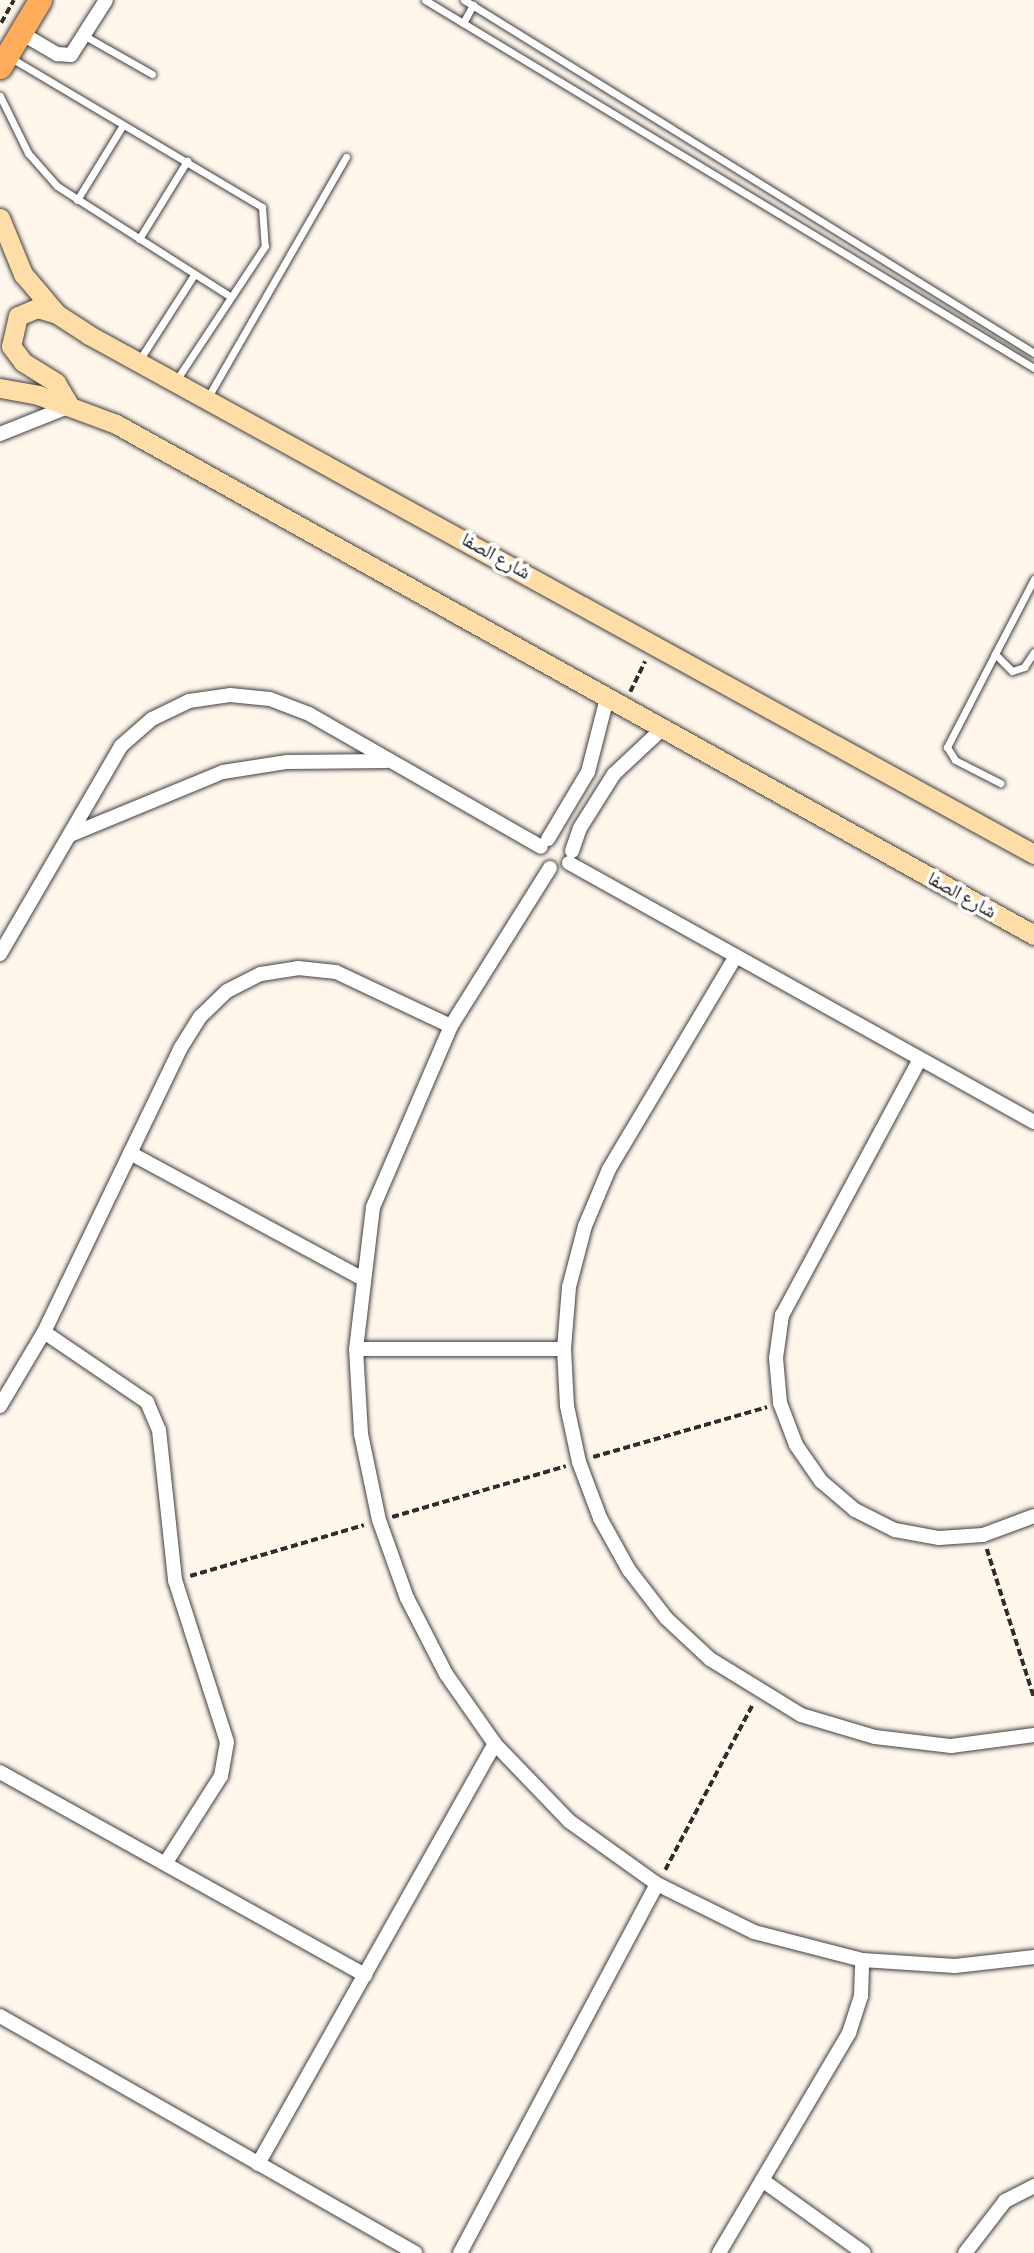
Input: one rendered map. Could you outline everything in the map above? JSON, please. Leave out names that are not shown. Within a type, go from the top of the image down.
[{"type":"main road","points":[[4,61],[10,29],[40,0]]},
{"type":"street","points":[[10,29],[62,56],[75,53],[106,0]]},
{"type":"street","name":"شارع الصفا","points":[[0,218],[23,274],[57,314],[1034,854]]},
{"type":"street","points":[[0,434],[71,406],[56,383],[23,362],[11,346],[18,316],[37,308],[57,314]]},
{"type":"street","name":"شارع الصفا","points":[[0,388],[71,406],[116,424],[1034,935]]},
{"type":"street","points":[[0,954],[121,746],[152,719],[189,701],[230,695],[270,699],[544,843],[563,838],[570,857],[736,956],[1034,1122]]},
{"type":"street","points":[[550,868],[542,862],[544,843],[588,772],[615,702]]},
{"type":"street","points":[[662,729],[614,774],[580,828],[570,857],[550,868],[451,1026],[373,1207],[361,1278],[356,1349],[361,1434],[379,1520],[407,1598],[446,1674],[495,1744],[569,1821],[657,1885],[754,1932],[862,1960],[956,1966],[1034,1957]]},
{"type":"street","points":[[70,835],[223,772],[287,762],[390,761]]},
{"type":"street","points":[[736,956],[609,1169],[575,1263],[564,1349],[579,1462],[600,1518],[629,1570],[666,1618],[710,1659],[759,1693],[802,1715],[875,1737],[951,1746],[1034,1735]]},
{"type":"street","points":[[0,1405],[44,1332],[130,1153],[200,1017],[227,991],[261,974],[298,968],[336,972],[451,1026]]},
{"type":"street","points":[[920,1059],[782,1315],[776,1358],[780,1403],[796,1445],[821,1481],[855,1510],[895,1530],[939,1538],[983,1535],[1034,1516]]},
{"type":"street","points":[[130,1153],[361,1278]]},
{"type":"street","points":[[44,1332],[135,1393],[155,1415],[175,1580],[227,1742],[227,1760],[165,1864]]},
{"type":"street","points":[[356,1349],[564,1349]]},
{"type":"street","points":[[258,2164],[495,1744]]},
{"type":"street","points":[[0,1772],[365,1975]]},
{"type":"street","points":[[460,2253],[657,1885]]},
{"type":"street","points":[[719,2253],[849,2033],[862,1996],[862,1960]]},
{"type":"street","points":[[0,2016],[415,2253]]},
{"type":"street","points":[[762,2179],[864,2253]]},
{"type":"street","points":[[965,2253],[1005,2201],[1034,2186]]},
{"type":"lane","points":[[425,0],[1034,368]]},
{"type":"lane","points":[[464,0],[1034,353]]},
{"type":"lane","points":[[463,23],[473,5]]},
{"type":"lane","points":[[85,36],[152,74]]},
{"type":"lane","points":[[4,61],[254,199],[266,219],[265,246],[176,380]]},
{"type":"lane","points":[[607,110],[616,94]]},
{"type":"lane","points":[[0,96],[41,172],[77,200],[231,298]]},
{"type":"lane","points":[[77,200],[123,125]]},
{"type":"lane","points":[[208,397],[346,157]]},
{"type":"lane","points":[[139,239],[187,161]]},
{"type":"lane","points":[[139,360],[194,275]]},
{"type":"lane","points":[[951,317],[958,305]]},
{"type":"lane","points":[[1000,783],[955,760],[947,747],[1034,579]]},
{"type":"lane","points":[[995,654],[1000,666],[1012,671],[1024,667],[1034,652]]},
{"type":"path","points":[[10,29],[13,0]]},
{"type":"path","points":[[615,702],[654,644]]},
{"type":"path","points":[[175,1580],[780,1403]]},
{"type":"path","points":[[983,1535],[1034,1697]]},
{"type":"path","points":[[657,1885],[759,1693]]}]
